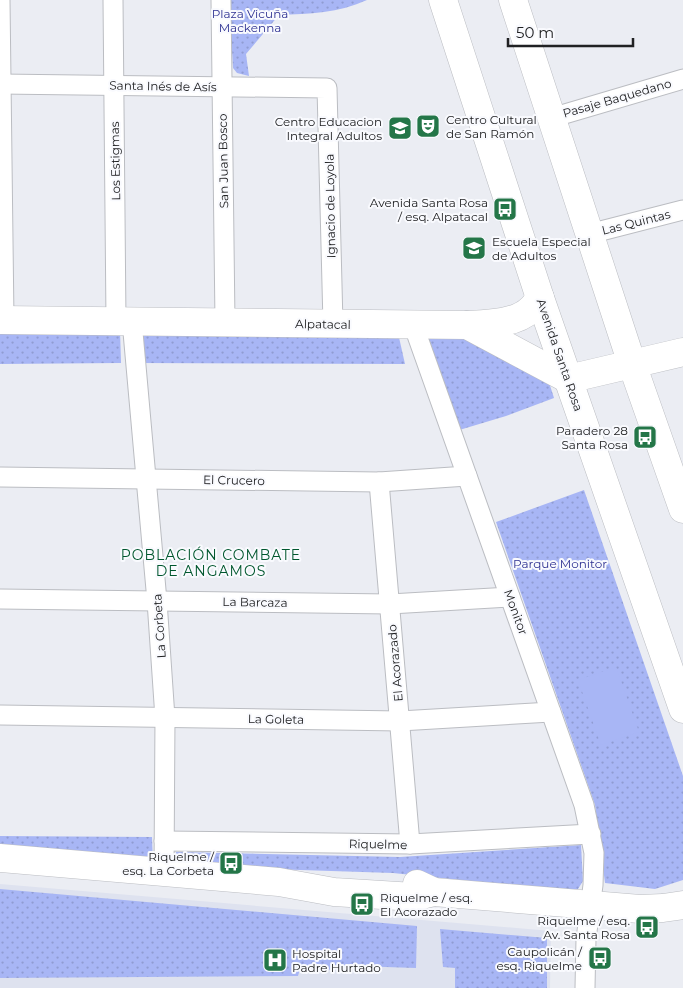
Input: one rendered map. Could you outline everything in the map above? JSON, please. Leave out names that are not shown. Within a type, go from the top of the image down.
[{"type":"main road","name":"Avenida Santa Rosa","points":[[443,0],[540,298],[683,709]]},
{"type":"main road","points":[[513,0],[588,234],[683,509]]},
{"type":"main road","points":[[467,326],[519,317],[531,310],[540,298]]},
{"type":"main road","name":"Alpatacal","points":[[2,320],[467,326],[568,379]]},
{"type":"main road","points":[[568,379],[683,352]]},
{"type":"main road","points":[[0,858],[279,882],[334,892],[402,897],[419,896],[434,892],[652,909],[683,905]]},
{"type":"street","points":[[0,0],[2,320]]},
{"type":"street","name":"Los Estigmas","points":[[113,0],[114,85],[124,321]]},
{"type":"street","name":"San Juan Bosco","points":[[221,0],[225,322]]},
{"type":"street","name":"Pasaje Baquedano","points":[[551,118],[683,79]]},
{"type":"street","name":"Santa Inés de Asís","points":[[1,84],[327,88]]},
{"type":"street","name":"Ignacio de Loyola","points":[[327,88],[333,324]]},
{"type":"street","name":"Las Quintas","points":[[588,234],[683,210]]},
{"type":"street","name":"La Corbeta","points":[[124,321],[146,478],[157,601],[165,718],[164,872]]},
{"type":"street","name":"Monitor","points":[[413,324],[584,805],[594,853],[593,885],[586,939],[585,988]]},
{"type":"street","name":"El Crucero","points":[[0,477],[379,482],[467,476]]},
{"type":"street","name":"El Acorazado","points":[[379,482],[410,844]]},
{"type":"street","name":"La Barcaza","points":[[0,599],[390,604],[510,597]]},
{"type":"street","name":"La Goleta","points":[[0,715],[400,721],[551,712]]},
{"type":"street","name":"Riquelme","points":[[164,841],[410,844],[591,834]]},
{"type":"shaded area","name":"Hospital Padre Hurtado","points":[[0,884],[551,931],[550,988],[0,988]]},
{"type":"green space","name":"Plaza Vicuña Mackenna","points":[[229,0],[367,0],[335,10],[279,15],[246,54],[249,76],[237,73],[233,68]]},
{"type":"green space","points":[[0,330],[120,330],[121,363],[0,364]]},
{"type":"green space","points":[[133,333],[398,333],[405,364],[138,363]]},
{"type":"green space","points":[[469,336],[547,376],[554,398],[506,416],[456,431],[426,338]]},
{"type":"green space","name":"Parque Monitor","points":[[584,490],[683,776],[683,880],[655,889],[605,883],[595,805],[496,522]]},
{"type":"green space","points":[[616,667],[639,732],[601,745],[578,680]]},
{"type":"green space","points":[[0,836],[152,837],[153,864],[0,849]]},
{"type":"green space","points":[[581,845],[583,881],[578,889],[566,891],[393,873],[176,866],[176,852],[400,857]]},
{"type":"green space","name":"Hospital Padre Hurtado","points":[[0,889],[417,926],[416,968],[355,966],[341,970],[300,969],[298,976],[0,978]]},
{"type":"green space","points":[[440,929],[547,938],[547,988],[455,988],[455,968],[443,967]]},
{"type":"place","name":"Centro Cultural de San Ramón","points":[[428,126]]},
{"type":"place","name":"Centro Educacion Integral Adultos","points":[[400,128]]},
{"type":"place","name":"Avenida Santa Rosa / esq. Alpatacal","points":[[505,209]]},
{"type":"place","name":"Escuela Especial de Adultos","points":[[474,248]]},
{"type":"place","name":"Paradero 28 Santa Rosa","points":[[645,437]]},
{"type":"place","name":"Riquelme / esq. La Corbeta","points":[[231,863]]},
{"type":"place","name":"Riquelme / esq. El Acorazado","points":[[362,904]]},
{"type":"place","name":"Riquelme / esq. Av. Santa Rosa","points":[[647,927]]},
{"type":"place","name":"Caupolicán / esq. Riquelme","points":[[600,958]]},
{"type":"place","name":"Hospital Padre Hurtado","points":[[275,960]]},
{"type":"district","name":"POBLACIÓN COMBATE DE ANGAMOS","points":[[211,564]]}]
